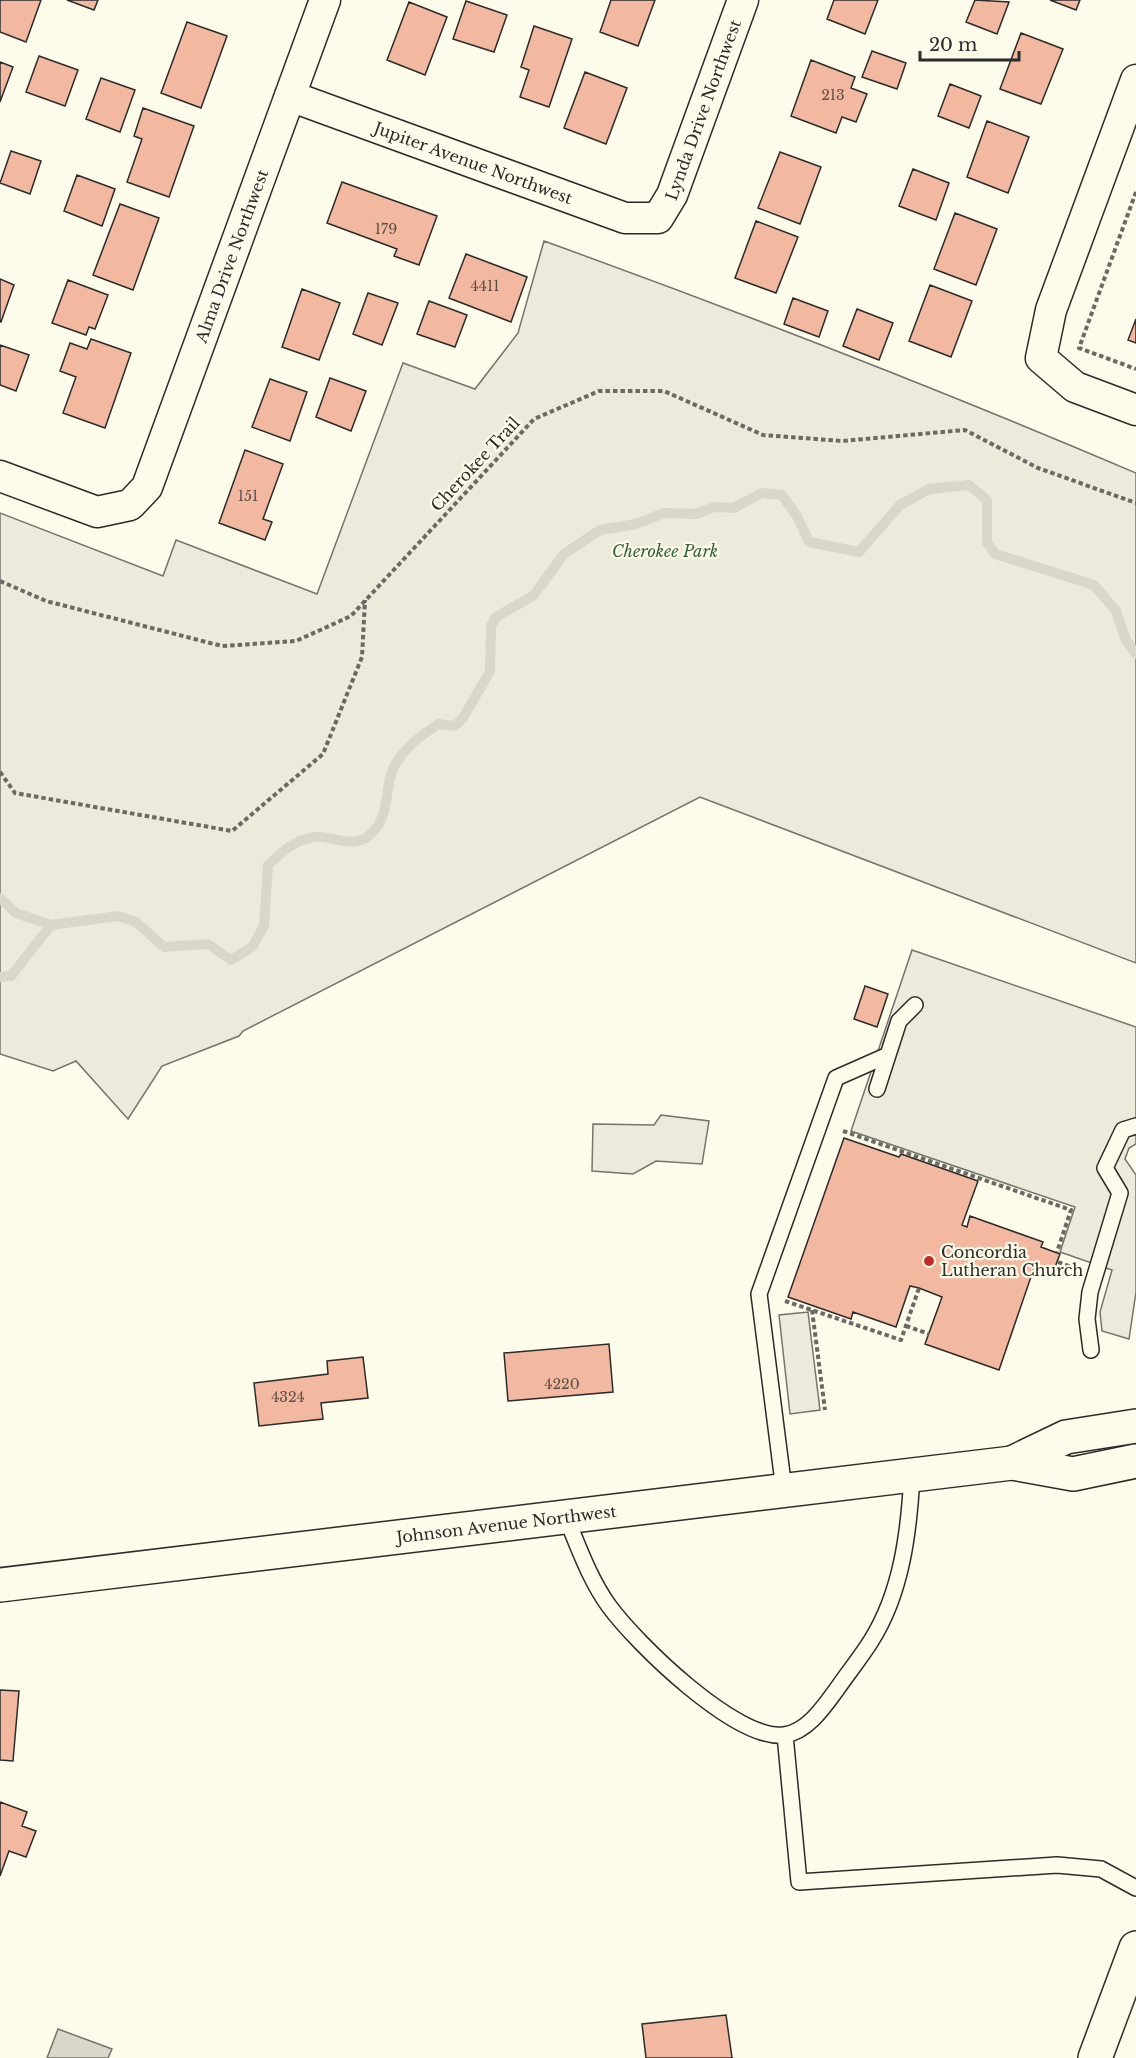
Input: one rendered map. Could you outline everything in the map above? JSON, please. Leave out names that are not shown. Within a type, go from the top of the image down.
[{"type":"street","name":"Alma Drive Northwest","points":[[0,476],[97,512],[130,506],[147,486],[325,0]]},
{"type":"street","name":"Lynda Drive Northwest","points":[[658,218],[672,195],[743,0]]},
{"type":"street","points":[[1136,80],[1050,310],[1041,358],[1075,387],[1136,410]]},
{"type":"street","name":"Jupiter Avenue Northwest","points":[[290,96],[625,218],[658,218]]},
{"type":"street","name":"Johnson Avenue Northwest","points":[[1012,1463],[1066,1437],[1136,1426]]},
{"type":"street","name":"Johnson Avenue Northwest","points":[[0,1585],[1012,1463],[1073,1474],[1136,1461]]},
{"type":"street","points":[[1095,2058],[1136,1948]]},
{"type":"lane","points":[[877,1089],[899,1022],[915,1005]]},
{"type":"lane","points":[[784,1490],[759,1294],[836,1078],[888,1055]]},
{"type":"lane","points":[[1091,1350],[1087,1319],[1090,1292],[1120,1193],[1105,1168],[1123,1130],[1136,1126]]},
{"type":"lane","points":[[566,1516],[584,1562],[608,1605],[640,1642],[715,1708],[747,1727],[768,1735],[785,1735],[803,1727],[826,1704],[872,1639],[893,1593],[909,1533],[912,1475]]},
{"type":"lane","points":[[785,1735],[799,1882],[1057,1865],[1101,1869],[1136,1888]]},
{"type":"path","points":[[1136,192],[1079,348],[1136,369]]},
{"type":"path","name":"Cherokee Trail","points":[[0,581],[46,601],[222,646],[296,641],[351,616],[534,419],[598,391],[663,391],[763,435],[842,441],[965,430],[1038,468],[1136,503]]},
{"type":"path","points":[[0,772],[15,793],[232,831],[323,754],[362,657],[365,600]]},
{"type":"path","points":[[841,1130],[1071,1210],[1057,1252]]},
{"type":"path","points":[[781,1299],[901,1340],[919,1288]]},
{"type":"path","points":[[812,1310],[825,1410]]},
{"type":"path","points":[[906,1326],[929,1334]]},
{"type":"green space","name":"Cherokee Park","points":[[544,241],[842,353],[1136,473],[1136,963],[700,797],[243,1031],[239,1036],[162,1066],[128,1119],[76,1061],[53,1071],[0,1054],[0,513],[163,576],[176,540],[317,594],[403,363],[475,389],[518,333]]},
{"type":"green space","points":[[661,1115],[709,1121],[702,1164],[656,1161],[633,1174],[592,1171],[593,1124],[654,1125]]},
{"type":"shaded area","points":[[912,950],[1136,1027],[1136,1144],[1129,1148],[1125,1159],[1136,1175],[1136,1292],[1129,1339],[1102,1331],[1100,1312],[1112,1270],[1060,1252],[1075,1207],[851,1131]]},
{"type":"shaded area","points":[[808,1312],[820,1410],[790,1414],[779,1315]]},
{"type":"shaded area","points":[[58,2029],[112,2049],[108,2058],[47,2058]]},
{"type":"building","points":[[0,0],[41,0],[26,42],[0,32]]},
{"type":"building","points":[[67,0],[98,0],[94,10]]},
{"type":"building","points":[[611,0],[655,0],[638,46],[600,32]]},
{"type":"building","points":[[834,0],[878,0],[865,34],[827,19]]},
{"type":"building","points":[[975,0],[1009,2],[997,34],[966,22]]},
{"type":"building","points":[[1050,0],[1080,0],[1076,10]]},
{"type":"building","points":[[466,1],[507,15],[494,52],[453,39]]},
{"type":"building","points":[[409,2],[447,17],[425,75],[387,60]]},
{"type":"building","points":[[187,22],[227,36],[201,108],[161,93]]},
{"type":"building","points":[[534,26],[572,39],[549,107],[520,97],[529,70],[521,67]]},
{"type":"building","points":[[1021,33],[1063,49],[1041,104],[1000,89]]},
{"type":"building","points":[[872,51],[906,63],[897,89],[862,77]]},
{"type":"building","points":[[39,56],[78,70],[65,106],[26,92]]},
{"type":"building","points":[[811,60],[855,77],[851,88],[867,94],[856,122],[842,117],[836,133],[791,116]]},
{"type":"building","points":[[0,62],[13,67],[0,102]]},
{"type":"building","points":[[585,72],[627,88],[606,144],[564,128]]},
{"type":"building","points":[[101,78],[135,90],[120,132],[86,119]]},
{"type":"building","points":[[950,84],[981,96],[969,128],[938,116]]},
{"type":"building","points":[[143,108],[194,126],[169,197],[127,182],[142,139],[134,136]]},
{"type":"building","points":[[987,121],[1029,137],[1008,193],[967,177]]},
{"type":"building","points":[[11,151],[41,161],[30,194],[0,183]]},
{"type":"building","points":[[780,152],[821,167],[800,224],[758,208]]},
{"type":"building","points":[[913,169],[949,183],[936,220],[899,206]]},
{"type":"building","points":[[77,175],[115,189],[102,226],[64,211]]},
{"type":"building","points":[[342,182],[437,216],[419,265],[394,256],[397,249],[327,223]]},
{"type":"building","points":[[120,204],[159,218],[133,290],[93,275]]},
{"type":"building","points":[[955,213],[997,229],[976,285],[934,269]]},
{"type":"building","points":[[756,221],[798,237],[776,293],[735,278]]},
{"type":"building","points":[[466,254],[527,277],[511,322],[449,298]]},
{"type":"building","points":[[0,279],[14,285],[1,322],[0,322]]},
{"type":"building","points":[[68,280],[108,295],[95,329],[89,327],[86,335],[52,323]]},
{"type":"building","points":[[930,285],[972,301],[951,357],[909,341]]},
{"type":"building","points":[[302,289],[340,303],[319,360],[282,347]]},
{"type":"building","points":[[368,293],[398,303],[382,345],[353,334]]},
{"type":"building","points":[[793,298],[828,311],[819,337],[784,324]]},
{"type":"building","points":[[429,301],[467,315],[455,347],[417,334]]},
{"type":"building","points":[[857,309],[893,323],[879,360],[843,346]]},
{"type":"building","points":[[1136,319],[1136,343],[1128,340]]},
{"type":"building","points":[[91,339],[131,353],[105,428],[63,413],[76,377],[60,371],[70,343],[87,349]]},
{"type":"building","points":[[0,345],[29,355],[16,391],[0,385]]},
{"type":"building","points":[[330,378],[366,391],[351,431],[316,417]]},
{"type":"building","points":[[270,379],[307,392],[290,441],[252,427]]},
{"type":"building","points":[[245,450],[283,464],[263,519],[272,522],[265,540],[219,523]]},
{"type":"building","points":[[865,986],[888,994],[877,1027],[854,1019]]},
{"type":"building","name":"Concordia Lutheran Church","points":[[844,1138],[899,1157],[901,1154],[978,1181],[962,1225],[967,1227],[970,1216],[1043,1242],[1041,1247],[1060,1254],[1052,1275],[1034,1268],[999,1370],[925,1344],[942,1297],[919,1288],[910,1286],[896,1327],[853,1312],[851,1319],[788,1297]]},
{"type":"building","points":[[609,1344],[613,1392],[508,1401],[504,1353]]},
{"type":"building","points":[[363,1357],[368,1398],[321,1403],[323,1419],[259,1426],[254,1383],[328,1374],[327,1361]]},
{"type":"building","points":[[0,1690],[19,1691],[13,1761],[0,1760]]},
{"type":"building","points":[[0,1802],[27,1812],[22,1826],[36,1831],[26,1857],[9,1851],[0,1876]]},
{"type":"building","points":[[726,2015],[732,2058],[646,2058],[642,2024]]},
{"type":"waterway","points":[[0,898],[16,913],[51,925],[118,916],[136,922],[164,947],[208,944],[231,960],[252,947],[264,926],[268,865],[289,847],[307,838],[321,837],[351,842],[358,841],[372,833],[382,818],[390,777],[401,755],[438,724],[455,726],[463,718],[490,671],[491,626],[496,617],[533,596],[564,554],[600,530],[636,524],[664,513],[696,514],[714,507],[734,508],[762,493],[782,495],[797,516],[809,542],[859,552],[900,505],[929,489],[969,485],[987,500],[987,542],[995,554],[1094,585],[1116,611],[1126,640],[1136,654]]},
{"type":"waterway","points":[[0,977],[11,976],[51,925]]},
{"type":"place","name":"Concordia Lutheran Church","points":[[929,1261]]}]
